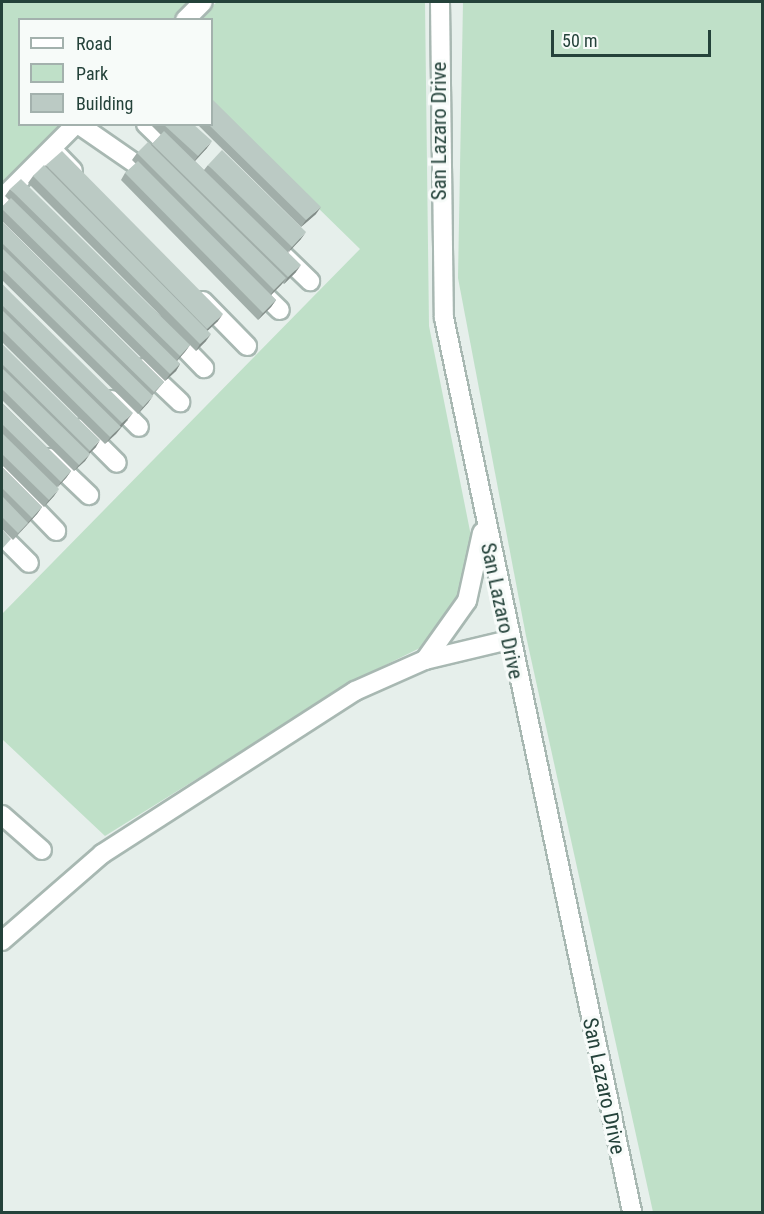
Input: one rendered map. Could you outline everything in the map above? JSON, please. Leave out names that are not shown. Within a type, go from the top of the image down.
[{"type":"street","points":[[187,18],[204,2]]},
{"type":"street","name":"San Lazaro Drive","points":[[440,2],[444,318],[483,523],[632,1212]]},
{"type":"street","points":[[2,198],[75,126]]},
{"type":"street","points":[[80,126],[140,167],[161,194]]},
{"type":"street","points":[[148,126],[189,166]]},
{"type":"street","points":[[52,148],[84,182]]},
{"type":"street","points":[[20,179],[36,195]]},
{"type":"street","points":[[267,240],[310,281]]},
{"type":"street","points":[[245,277],[280,310]]},
{"type":"street","points":[[190,288],[247,346]]},
{"type":"street","points":[[156,318],[204,368]]},
{"type":"street","points":[[132,357],[180,402]]},
{"type":"street","points":[[99,387],[139,427]]},
{"type":"street","points":[[70,416],[117,463]]},
{"type":"street","points":[[33,441],[88,495]]},
{"type":"street","points":[[2,475],[56,531]]},
{"type":"street","points":[[425,660],[467,601],[483,523]]},
{"type":"street","points":[[2,536],[29,563]]},
{"type":"street","points":[[2,941],[102,854],[355,691],[425,660],[508,640]]},
{"type":"street","points":[[2,816],[42,850]]},
{"type":"green space","points":[[2,2],[191,2],[174,18],[18,18],[18,126],[65,126],[2,188]]},
{"type":"green space","points":[[217,2],[425,2],[429,326],[472,541],[462,603],[422,647],[359,678],[105,836],[2,739],[2,614],[360,249],[213,105],[213,18],[199,18]]},
{"type":"green space","points":[[463,2],[762,2],[762,1212],[653,1212],[526,636],[458,278]]},
{"type":"building","points":[[213,100],[321,207],[306,220],[210,126],[213,126]]},
{"type":"building","points":[[165,126],[195,126],[212,141],[198,156]]},
{"type":"building","points":[[164,131],[301,265],[288,277],[152,144]]},
{"type":"building","points":[[148,142],[286,278],[274,290],[137,153]]},
{"type":"building","points":[[222,150],[306,232],[292,247],[208,165]]},
{"type":"building","points":[[62,151],[223,314],[207,329],[46,165]]},
{"type":"building","points":[[138,161],[276,300],[263,313],[125,173]]},
{"type":"building","points":[[44,165],[211,334],[200,344],[33,176]]},
{"type":"building","points":[[21,179],[190,345],[180,356],[10,189]]},
{"type":"building","points":[[11,198],[180,364],[170,374],[2,209]]},
{"type":"building","points":[[2,222],[164,382],[154,392],[2,243]]},
{"type":"building","points":[[2,248],[153,396],[143,407],[2,269]]},
{"type":"building","points":[[2,284],[133,413],[122,423],[2,305]]},
{"type":"building","points":[[2,310],[121,427],[110,437],[2,330]]},
{"type":"building","points":[[2,344],[100,440],[90,451],[2,364]]},
{"type":"building","points":[[2,368],[90,454],[79,465],[2,389]]},
{"type":"building","points":[[2,403],[71,471],[61,482],[2,424]]},
{"type":"building","points":[[2,433],[59,489],[49,500],[2,454]]},
{"type":"building","points":[[2,467],[42,507],[32,518],[2,488]]},
{"type":"building","points":[[2,496],[28,523],[18,533],[2,517]]},
{"type":"building","points":[[2,529],[11,539],[2,549]]}]
